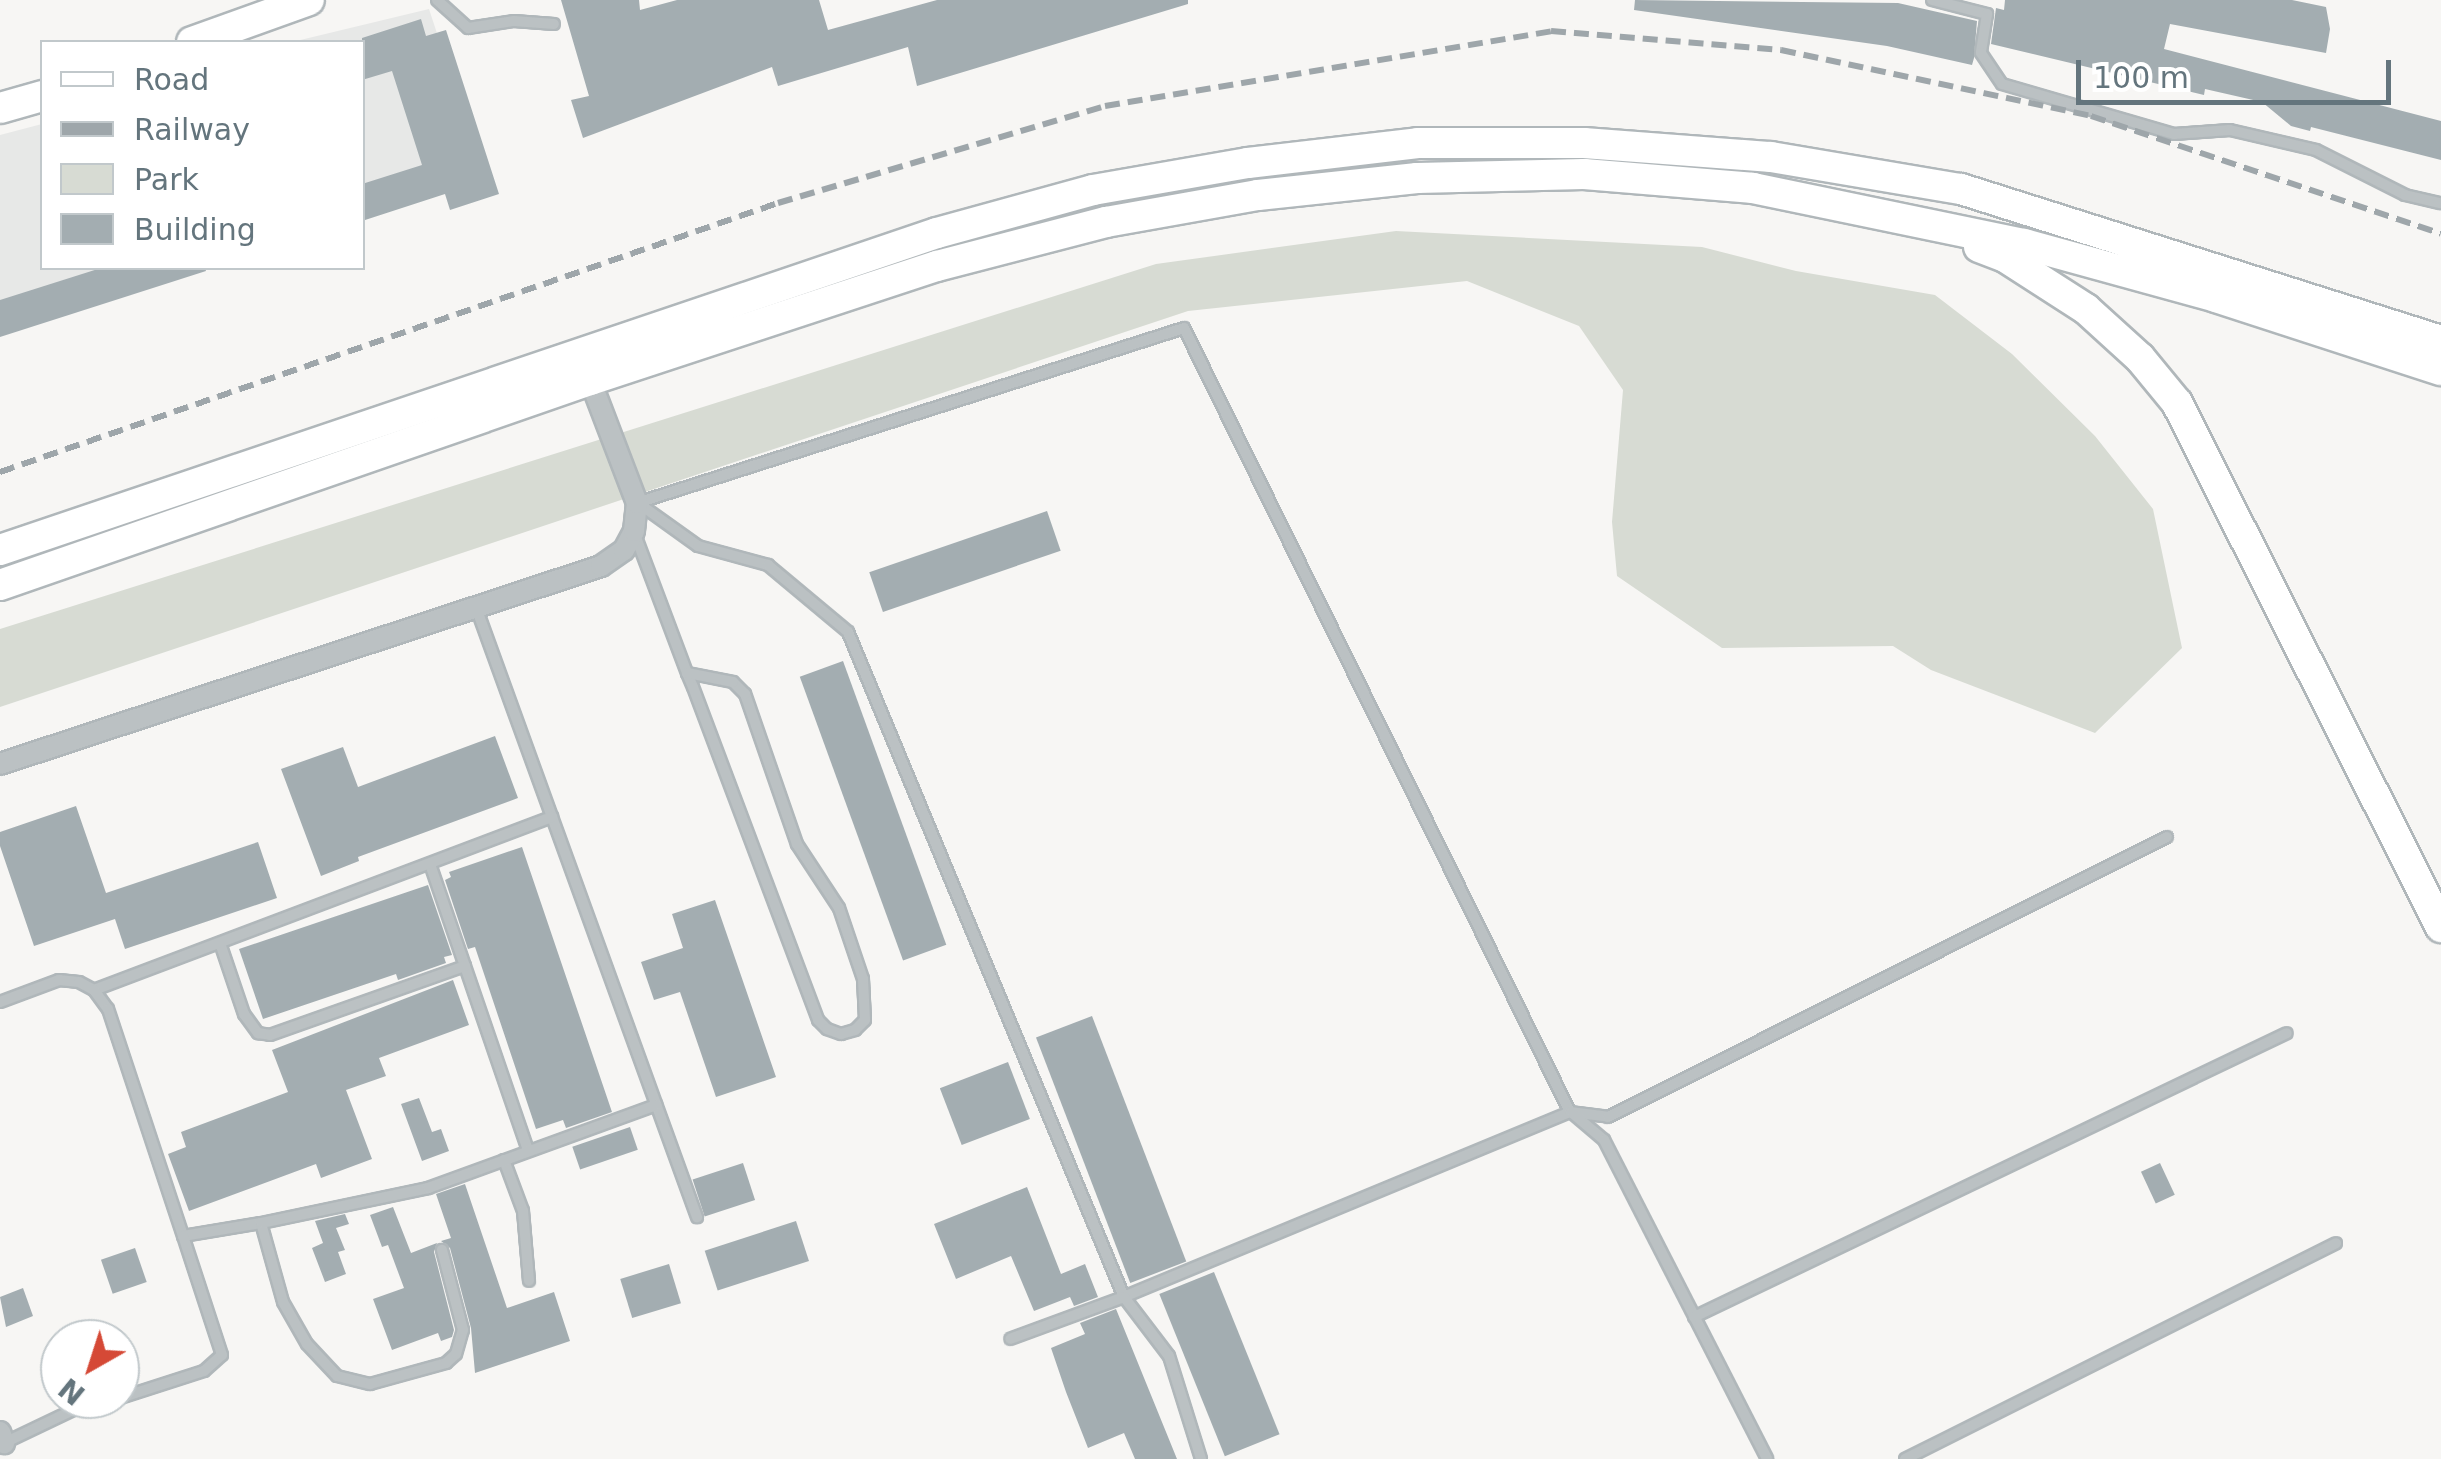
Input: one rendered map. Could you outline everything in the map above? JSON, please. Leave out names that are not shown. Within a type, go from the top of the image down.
[{"type":"main road","points":[[198,40],[309,0]]},
{"type":"main road","points":[[0,108],[40,97]]},
{"type":"main road","points":[[0,550],[937,233],[1092,190],[1248,164],[1418,143],[1584,143],[1771,157],[1961,189],[2441,341]]},
{"type":"main road","points":[[0,585],[590,380],[937,266],[1106,222],[1258,194],[1416,178],[1584,174],[1753,188],[2024,244],[2216,297],[2441,370]]},
{"type":"main road","points":[[1892,215],[2005,257],[2086,309],[2140,358],[2177,403],[2441,927]]},
{"type":"street","points":[[0,764],[601,566],[624,550],[634,531],[638,503],[606,430],[590,380]]},
{"type":"lane","points":[[437,0],[468,28],[514,21],[554,24]]},
{"type":"lane","points":[[1932,0],[1987,14],[1980,53],[2002,84],[2174,134],[2230,130],[2316,150],[2405,196],[2441,203]]},
{"type":"lane","points":[[638,503],[1184,328],[1570,1112],[1604,1140],[1767,1459]]},
{"type":"lane","points":[[638,503],[698,546],[768,565],[848,632],[1124,1297],[1169,1356],[1201,1459]]},
{"type":"lane","points":[[634,531],[818,1020],[827,1029],[841,1034],[855,1030],[865,1020],[866,1008],[845,926],[819,872],[797,844],[745,694],[734,682],[688,673]]},
{"type":"lane","points":[[477,610],[697,1217]]},
{"type":"lane","points":[[94,990],[552,818]]},
{"type":"lane","points":[[1010,1340],[1124,1297],[1570,1112],[1608,1117],[2167,838]]},
{"type":"lane","points":[[430,864],[528,1151]]},
{"type":"lane","points":[[220,942],[244,1014],[258,1033],[270,1035],[465,966]]},
{"type":"lane","points":[[0,1002],[58,980],[79,982],[94,990],[108,1009],[222,1355],[204,1371],[140,1392]]},
{"type":"lane","points":[[1694,1317],[2288,1033]]},
{"type":"lane","points":[[183,1236],[428,1188],[656,1105]]},
{"type":"lane","points":[[504,1160],[523,1210],[529,1280]]},
{"type":"lane","points":[[262,1222],[283,1302],[308,1344],[338,1376],[370,1384],[446,1362],[456,1354],[463,1330],[442,1250]]},
{"type":"lane","points":[[1905,1459],[2336,1242]]},
{"type":"lane","points":[[1,1440],[51,1419]]},
{"type":"shaded area","points":[[429,9],[485,179],[365,202],[365,40],[300,40]]},
{"type":"shaded area","points":[[40,125],[40,270],[181,270],[0,330],[0,135]]},
{"type":"green space","points":[[1396,231],[1702,247],[1796,271],[1935,295],[2012,354],[2095,436],[2153,509],[2182,648],[2095,733],[1931,670],[1893,646],[1722,648],[1617,576],[1612,522],[1623,390],[1579,326],[1467,281],[1188,311],[0,707],[0,629],[1156,264]]},
{"type":"building","points":[[561,0],[639,0],[640,10],[677,0],[819,0],[828,30],[937,0],[1188,0],[1188,4],[917,86],[908,47],[778,86],[772,67],[583,138],[571,100],[589,96]]},
{"type":"building","points":[[1635,0],[1898,3],[1977,21],[1974,58],[1972,65],[1887,46],[1634,10]]},
{"type":"building","points":[[2005,0],[2292,0],[2326,7],[2330,29],[2326,53],[2170,24],[2164,49],[2441,121],[2441,160],[2311,127],[2310,131],[2291,126],[2262,102],[2205,89],[2204,95],[1991,44],[1996,8],[2004,10]]},
{"type":"building","points":[[421,19],[426,36],[446,30],[499,194],[450,210],[445,194],[365,220],[365,183],[422,165],[392,71],[365,79],[362,38]]},
{"type":"building","points":[[95,270],[206,271],[0,337],[0,300]]},
{"type":"building","points":[[1047,511],[1061,551],[883,612],[869,572]]},
{"type":"building","points":[[843,661],[946,945],[903,961],[800,677]]},
{"type":"building","points":[[495,736],[518,798],[358,857],[359,861],[321,876],[281,769],[343,747],[358,787]]},
{"type":"building","points":[[76,806],[106,893],[258,842],[277,898],[125,949],[115,919],[34,946],[0,846],[0,832]]},
{"type":"building","points":[[522,847],[612,1112],[566,1128],[563,1120],[536,1129],[475,947],[468,949],[445,880],[451,877],[449,872]]},
{"type":"building","points":[[428,885],[452,955],[444,957],[446,963],[398,980],[396,974],[263,1019],[239,949]]},
{"type":"building","points":[[715,900],[776,1077],[716,1097],[680,992],[654,1000],[641,962],[683,948],[672,914]]},
{"type":"building","points":[[453,980],[469,1025],[379,1058],[386,1076],[346,1090],[372,1159],[321,1178],[316,1164],[189,1211],[168,1154],[186,1147],[181,1132],[288,1092],[272,1050]]},
{"type":"building","points":[[1092,1016],[1186,1262],[1130,1283],[1036,1038]]},
{"type":"building","points":[[1008,1062],[1030,1119],[962,1145],[940,1088]]},
{"type":"building","points":[[419,1098],[432,1132],[441,1129],[449,1151],[422,1161],[401,1104]]},
{"type":"building","points":[[630,1127],[638,1150],[580,1170],[572,1147]]},
{"type":"building","points":[[743,1163],[755,1200],[705,1216],[693,1179]]},
{"type":"building","points":[[2160,1163],[2175,1195],[2156,1204],[2141,1172]]},
{"type":"building","points":[[465,1184],[507,1308],[554,1292],[570,1341],[475,1373],[471,1328],[450,1248],[441,1241],[451,1238],[436,1194]]},
{"type":"building","points":[[1027,1187],[1061,1274],[1085,1264],[1098,1297],[1074,1306],[1070,1297],[1034,1311],[1011,1256],[956,1279],[934,1224]]},
{"type":"building","points":[[393,1207],[411,1253],[437,1243],[434,1252],[454,1330],[452,1337],[441,1341],[438,1333],[392,1350],[373,1299],[404,1288],[388,1245],[382,1247],[370,1215]]},
{"type":"building","points":[[345,1214],[349,1224],[336,1228],[345,1250],[338,1252],[346,1274],[325,1282],[312,1248],[323,1243],[315,1221]]},
{"type":"building","points":[[796,1221],[809,1261],[718,1291],[705,1251]]},
{"type":"building","points":[[135,1248],[147,1282],[113,1294],[101,1260]]},
{"type":"building","points":[[669,1264],[681,1303],[632,1318],[620,1279]]},
{"type":"building","points":[[1214,1272],[1280,1434],[1225,1456],[1159,1294]]},
{"type":"building","points":[[23,1288],[33,1316],[6,1327],[0,1297]]},
{"type":"building","points":[[1116,1309],[1177,1459],[1135,1459],[1124,1433],[1088,1448],[1051,1348],[1085,1334],[1080,1323]]},
{"type":"railway","points":[[0,472],[778,203],[1105,106],[1551,31],[1781,50],[2091,116],[2441,234]]}]
